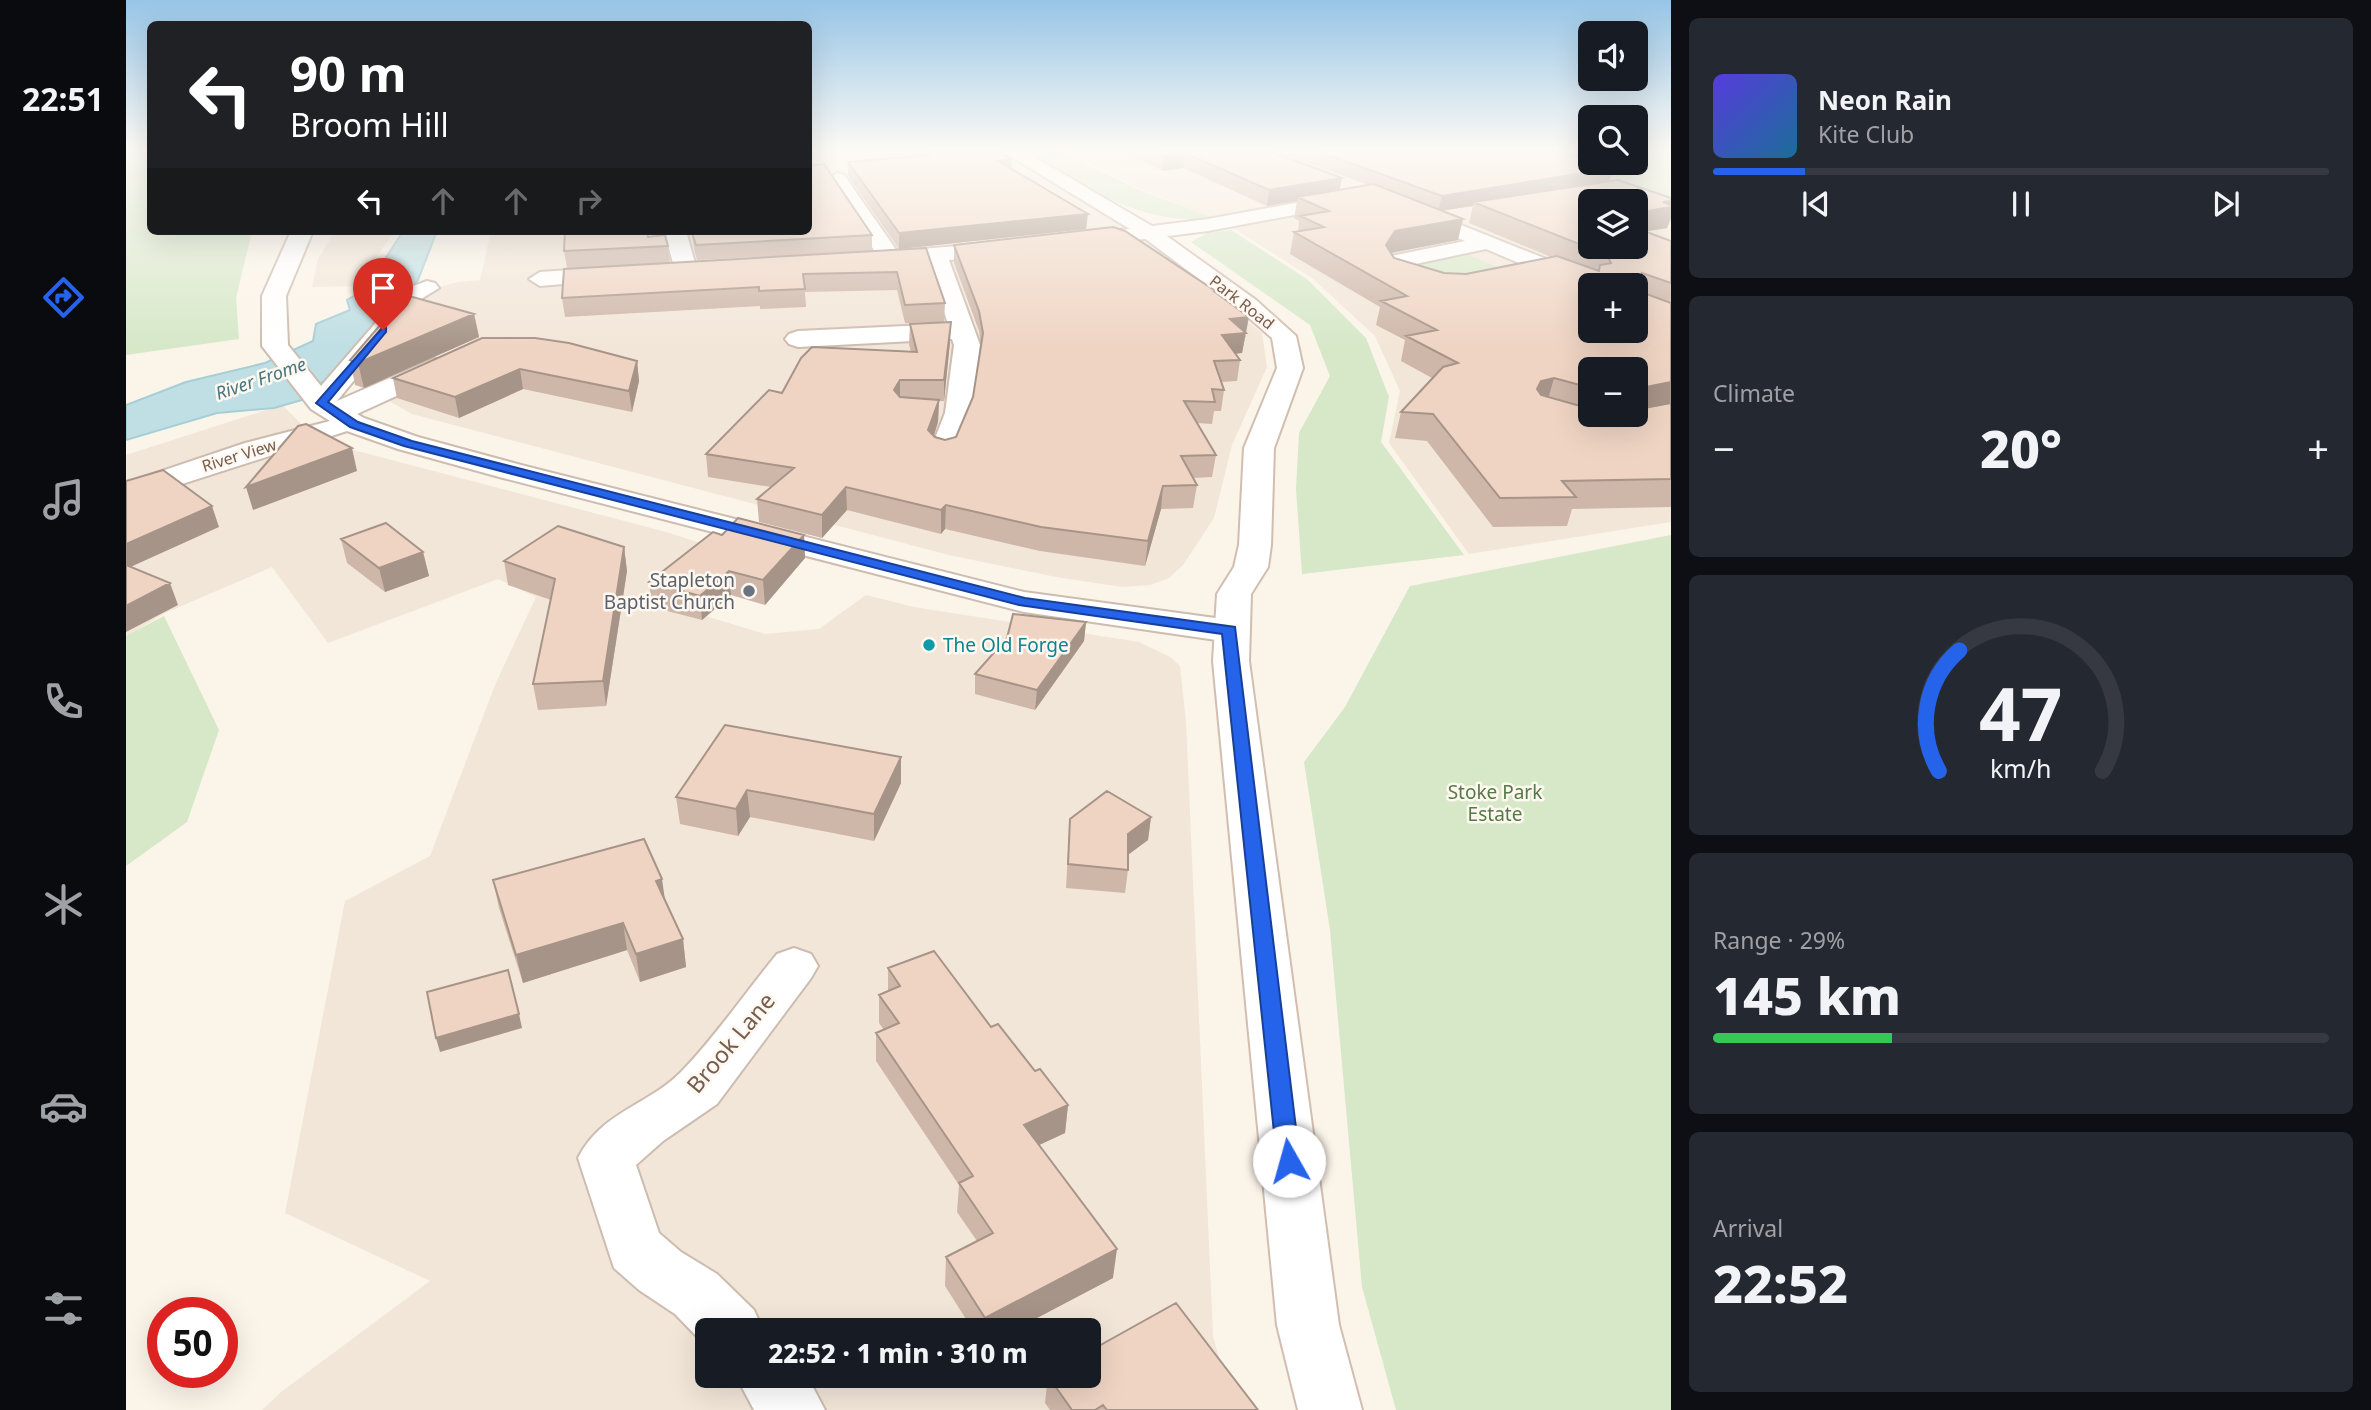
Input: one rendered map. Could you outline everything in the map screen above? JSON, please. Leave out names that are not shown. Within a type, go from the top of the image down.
[{"type":"street","points":[[863,217],[891,258]]},
{"type":"street","name":"Park Road","points":[[1123,217],[1150,233],[1248,305],[1284,336],[1290,368],[1259,448],[1251,567],[1234,594],[1230,631],[1231,661],[1308,1325],[1330,1410]]},
{"type":"street","points":[[1057,243],[1150,233],[1240,217]]},
{"type":"street","points":[[1428,217],[1578,280]]},
{"type":"street","points":[[1436,220],[1457,217]]},
{"type":"street","points":[[300,235],[274,296],[278,350],[331,409],[408,443],[1024,602],[1230,631]]},
{"type":"street","points":[[676,235],[685,270]]},
{"type":"street","points":[[1450,288],[1421,283],[1398,274],[1395,267],[1399,261],[1486,243]]},
{"type":"street","points":[[850,260],[937,256],[1030,246]]},
{"type":"street","points":[[937,256],[967,345],[947,412],[945,452]]},
{"type":"street","points":[[659,272],[713,269]]},
{"type":"street","points":[[1513,277],[1553,270]]},
{"type":"street","points":[[540,279],[633,273]]},
{"type":"street","points":[[331,409],[413,294],[426,288]]},
{"type":"street","points":[[798,339],[963,331]]},
{"type":"street","name":"River View","points":[[126,493],[256,449],[331,409],[469,352]]},
{"type":"street","name":"Brook Lane","points":[[720,1318],[696,1294],[660,1271],[635,1249],[606,1158],[644,1125],[698,1089],[794,966]]},
{"type":"street","points":[[777,1388],[793,1410]]},
{"type":"shaded area","points":[[812,217],[1108,217],[1144,238],[1262,333],[1267,367],[1232,445],[1214,518],[1183,565],[1169,578],[1150,585],[1122,587],[1056,577],[949,555],[412,414],[367,388],[357,372],[429,290],[458,282],[480,280],[490,235],[812,235]]},
{"type":"shaded area","points":[[1208,217],[1578,217],[1578,259],[1648,259],[1648,217],[1671,217],[1671,239],[1659,241],[1671,247],[1671,522],[1469,554],[1389,443],[1400,391],[1375,336],[1312,278],[1228,225]]},
{"type":"shaded area","points":[[333,235],[392,235],[355,286],[312,287],[318,259]]},
{"type":"shaded area","points":[[282,405],[319,441],[670,533],[715,548],[650,599],[765,634],[819,629],[866,595],[914,607],[1139,642],[1170,657],[1180,666],[1186,722],[1213,1336],[1234,1410],[262,1410],[281,1392],[430,1281],[285,1213],[345,901],[430,856],[495,685],[536,597],[498,579],[328,643],[272,567],[165,613],[126,637],[126,455]]},
{"type":"green space","points":[[126,217],[147,217],[147,235],[251,235],[236,298],[239,339],[126,355]]},
{"type":"green space","points":[[1162,217],[1211,217],[1187,219]]},
{"type":"green space","points":[[1231,230],[1307,279],[1366,338],[1389,397],[1381,442],[1464,555],[1302,574],[1296,489],[1299,433],[1330,376],[1310,325],[1191,242],[1207,233]]},
{"type":"green space","points":[[1467,254],[1510,273],[1464,281],[1420,267],[1427,262]]},
{"type":"green space","name":"Stoke Park Estate","points":[[1671,535],[1671,1410],[1396,1410],[1362,1287],[1330,930],[1304,762],[1345,707],[1410,586]]},
{"type":"green space","points":[[164,616],[219,730],[187,822],[126,866],[126,636]]},
{"type":"water","name":"River Frome","points":[[400,235],[435,235],[418,280],[357,349],[305,399],[274,408],[217,413],[126,440],[126,405],[186,382],[265,363],[313,341],[316,324],[350,310],[347,300],[366,289]]},
{"type":"building","points":[[812,217],[860,217],[872,235],[696,245],[693,235],[812,235]]},
{"type":"building","points":[[887,217],[1060,217],[899,233]]},
{"type":"building","points":[[1302,217],[1457,217],[1463,219],[1395,231],[1386,245],[1394,258],[1444,273],[1466,274],[1557,256],[1599,271],[1600,265],[1611,263],[1609,259],[1648,259],[1648,232],[1671,241],[1671,283],[1648,273],[1578,273],[1578,343],[1648,343],[1648,295],[1671,303],[1671,382],[1648,387],[1648,357],[1578,357],[1578,384],[1554,378],[1541,381],[1537,389],[1541,395],[1578,405],[1578,427],[1648,427],[1648,407],[1671,403],[1671,479],[1562,481],[1576,497],[1500,498],[1433,414],[1401,412],[1443,367],[1458,363],[1406,336],[1437,330],[1381,301],[1407,296],[1294,232],[1324,227]]},
{"type":"building","points":[[1510,217],[1578,217],[1578,244]]},
{"type":"building","points":[[1113,227],[1125,231],[1217,292],[1249,317],[1230,319],[1246,333],[1222,335],[1240,360],[1214,361],[1224,390],[1212,389],[1215,402],[1184,401],[1216,455],[1181,456],[1197,485],[1163,486],[1148,541],[1041,527],[946,505],[941,510],[846,487],[822,515],[757,499],[794,468],[706,454],[769,390],[782,393],[801,358],[812,347],[917,352],[910,324],[951,322],[944,380],[900,380],[894,390],[900,397],[939,400],[928,430],[935,437],[945,440],[956,437],[973,397],[983,333],[979,311],[954,245]]},
{"type":"building","points":[[565,235],[665,235],[668,246],[564,251]]},
{"type":"building","points":[[926,248],[945,303],[905,305],[897,272],[803,274],[805,289],[759,291],[759,287],[562,298],[564,269]]},
{"type":"building","points":[[409,296],[474,314],[358,363],[350,360],[381,324]]},
{"type":"building","points":[[482,338],[535,338],[569,343],[637,361],[629,391],[520,369],[455,397],[393,378]]},
{"type":"building","points":[[306,424],[352,448],[246,487],[298,426]]},
{"type":"building","points":[[163,470],[212,506],[126,544],[126,481]]},
{"type":"building","points":[[738,518],[804,535],[763,580],[729,571],[700,596],[649,582],[713,532],[722,535]]},
{"type":"building","points":[[386,523],[423,552],[379,568],[341,539]]},
{"type":"building","points":[[558,526],[624,547],[603,681],[533,684],[555,579],[504,561]]},
{"type":"building","points":[[126,565],[170,583],[126,606]]},
{"type":"building","points":[[1013,614],[1086,622],[1037,690],[975,674],[1007,638]]},
{"type":"building","points":[[725,725],[901,757],[874,814],[747,790],[736,809],[676,797]]},
{"type":"building","points":[[1107,791],[1151,817],[1128,834],[1128,870],[1068,864],[1070,819]]},
{"type":"building","points":[[644,839],[662,879],[656,881],[683,939],[636,954],[623,923],[516,955],[493,880]]},
{"type":"building","points":[[934,951],[991,1027],[998,1024],[1035,1071],[1040,1069],[1068,1105],[1024,1125],[1117,1249],[985,1318],[946,1257],[993,1233],[959,1183],[973,1176],[876,1033],[899,1023],[879,995],[900,986],[888,968]]},
{"type":"building","points":[[508,970],[519,1014],[436,1038],[427,992]]},
{"type":"building","points":[[1176,1303],[1258,1410],[1107,1410],[1103,1405],[1095,1410],[1072,1410],[1056,1388],[1101,1388],[1101,1345]]},
{"type":"place","name":"Stapleton Baptist Church","points":[[749,591]]},
{"type":"place","name":"The Old Forge","points":[[929,645]]},
{"type":"route","points":[[383,330],[321,403],[354,424],[408,443],[514,472],[1024,602],[1230,631],[1231,661],[1289,1161]]}]
